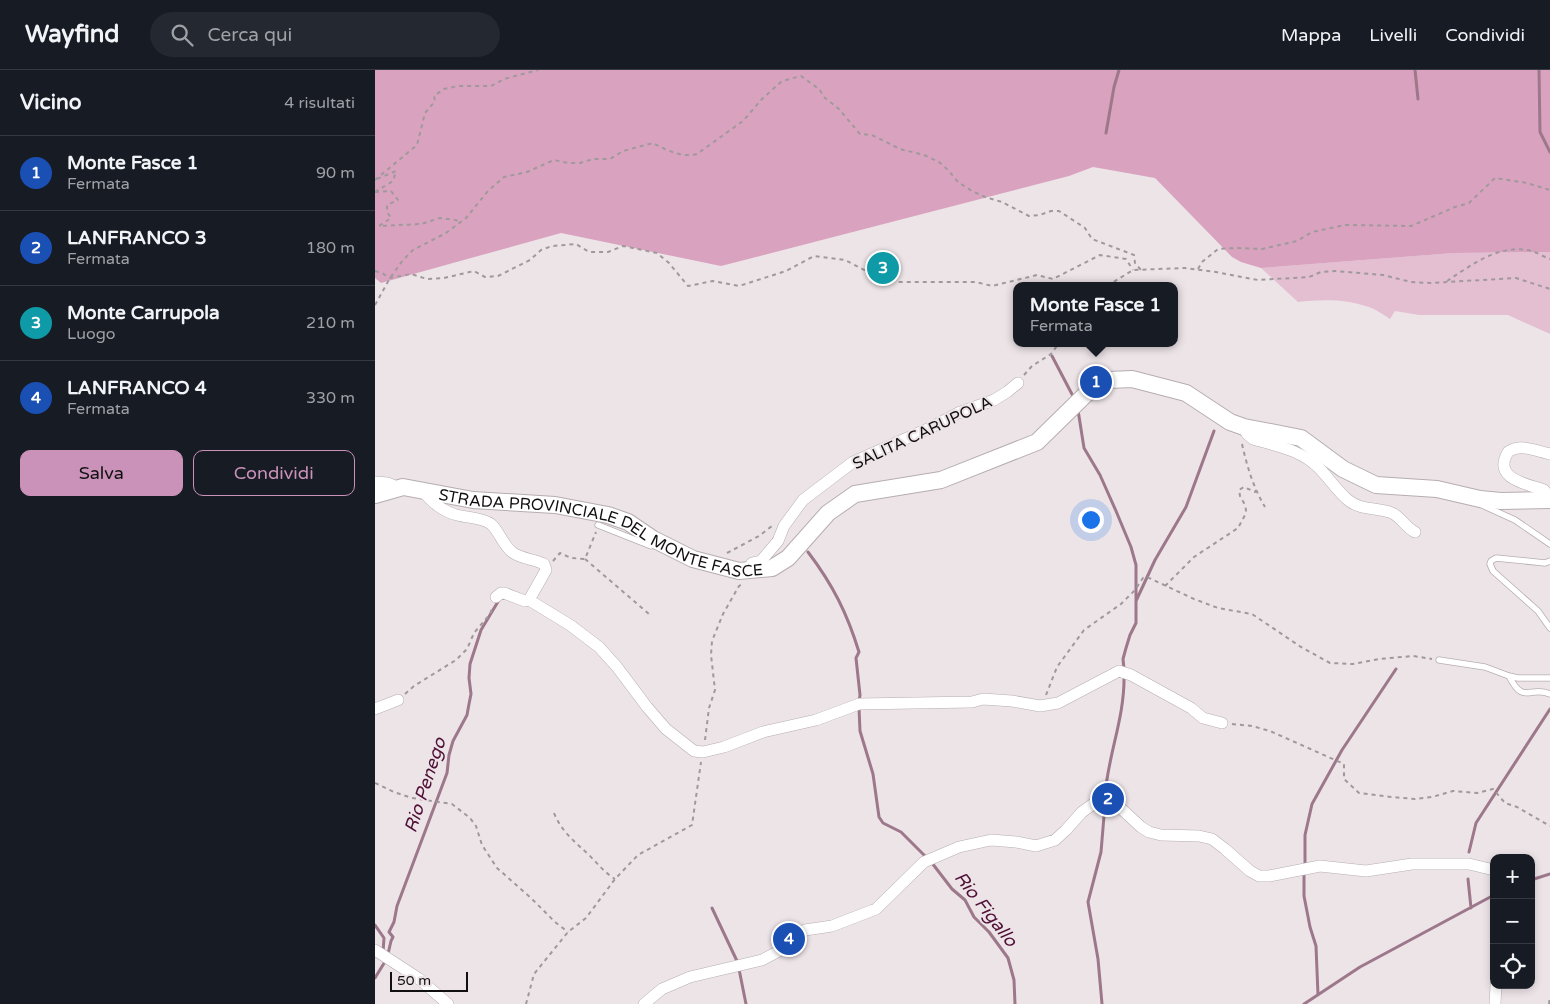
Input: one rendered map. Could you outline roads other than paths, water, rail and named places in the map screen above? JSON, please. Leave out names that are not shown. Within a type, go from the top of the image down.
[{"type":"main road","name":"STRADA PROVINCIALE DEL MONTE FASCE","points":[[375,495],[403,487],[473,500],[555,505],[608,515],[628,522],[653,539],[693,559],[739,570],[772,568],[788,558],[829,514],[855,494],[941,480],[1037,442],[1086,394],[1109,380],[1132,379],[1186,393],[1230,422],[1301,438],[1343,469],[1377,484],[1437,489],[1479,499],[1501,501],[1549,500]]},
{"type":"street","name":"SALITA CARUPOLA","points":[[749,570],[752,564],[757,563],[767,555],[778,541],[784,526],[803,500],[853,462],[958,414],[994,400],[1018,383]]},
{"type":"street","points":[[1244,426],[1247,434],[1253,439],[1297,451],[1318,466],[1348,500],[1364,508],[1391,512],[1401,519],[1409,529],[1415,532]]},
{"type":"street","points":[[1549,500],[1544,490],[1513,480],[1507,472],[1505,461],[1508,452],[1516,448],[1528,448],[1550,454]]},
{"type":"street","points":[[375,482],[388,483],[399,488]]},
{"type":"street","points":[[423,491],[429,500],[448,512],[476,518],[491,524],[512,552],[544,564],[546,570],[529,600]]},
{"type":"street","points":[[496,597],[504,593],[525,601],[529,600],[570,625],[599,648],[617,667],[666,729],[694,751],[703,752],[724,747],[763,732],[816,720],[859,704],[973,702],[983,699],[1012,701],[1040,706],[1058,703],[1119,671],[1131,674],[1191,708],[1203,718],[1222,723]]},
{"type":"street","points":[[375,709],[398,700]]},
{"type":"street","points":[[643,1004],[662,989],[690,976],[762,960],[783,949],[805,930],[832,926],[876,909],[924,862],[959,847],[991,840],[1036,846],[1055,840],[1082,812],[1096,802],[1105,800],[1114,802],[1149,832],[1161,835],[1199,836],[1212,839],[1250,871],[1259,876],[1269,876],[1321,866],[1366,872],[1412,864],[1469,864],[1490,869]]},
{"type":"street","points":[[375,950],[418,978],[448,1004]]},
{"type":"street","points":[[1495,1004],[1496,989]]},
{"type":"lane","points":[[1479,499],[1480,504],[1515,520],[1550,544]]},
{"type":"lane","points":[[598,525],[658,549],[680,553]]},
{"type":"lane","points":[[1550,562],[1496,558],[1490,564],[1493,571],[1538,611],[1550,628]]},
{"type":"lane","points":[[1439,660],[1485,667],[1509,676],[1531,679],[1550,678]]},
{"type":"lane","points":[[1509,676],[1514,687],[1518,690],[1527,693],[1542,691],[1550,694]]},
{"type":"waterway","points":[[1106,133],[1119,70]]},
{"type":"waterway","points":[[1415,70],[1418,99]]},
{"type":"waterway","points":[[1539,70],[1540,132],[1550,152]]},
{"type":"waterway","points":[[1052,356],[1075,400]]},
{"type":"waterway","points":[[1078,410],[1084,448],[1100,475],[1131,547],[1136,565],[1136,623],[1130,635],[1123,659],[1124,669]]},
{"type":"waterway","points":[[1136,601],[1155,560],[1186,507],[1214,431]]},
{"type":"waterway","points":[[808,552],[832,588],[844,612],[859,652],[856,658],[859,702]]},
{"type":"waterway","name":"Rio Penego","points":[[388,954],[393,937],[389,932],[394,922],[397,906],[447,773],[453,741],[467,715],[471,694],[470,664],[481,630],[499,600]]},
{"type":"waterway","points":[[1305,863],[1305,835],[1312,804],[1342,750],[1396,669]]},
{"type":"waterway","points":[[1105,795],[1109,765],[1122,706],[1124,675]]},
{"type":"waterway","points":[[859,708],[860,731],[873,774],[879,817],[883,823],[901,832],[927,858]]},
{"type":"waterway","points":[[1469,852],[1476,823],[1550,709]]},
{"type":"waterway","points":[[1102,1004],[1098,959],[1088,902],[1101,852],[1105,804]]},
{"type":"waterway","name":"Rio Figallo","points":[[932,863],[952,889],[965,900],[974,917],[989,932],[1008,958],[1014,980],[1015,1004]]},
{"type":"waterway","points":[[1304,874],[1304,896],[1316,946],[1318,995]]},
{"type":"waterway","points":[[1535,879],[1550,874]]},
{"type":"waterway","points":[[1468,879],[1471,908]]},
{"type":"waterway","points":[[1304,1004],[1360,967],[1490,897]]},
{"type":"waterway","points":[[712,908],[737,961]]},
{"type":"waterway","points":[[375,925],[384,938],[383,952]]},
{"type":"waterway","name":"Rio Penego","points":[[375,978],[386,960]]},
{"type":"waterway","points":[[739,969],[746,1004]]},
{"type":"place","name":"Monte Carrupola","points":[[883,268]]},
{"type":"place","name":"Monte Fasce 1","points":[[1096,382]]},
{"type":"place","name":"LANFRANCO 3","points":[[1108,799]]},
{"type":"place","name":"LANFRANCO 4","points":[[789,939]]}]
